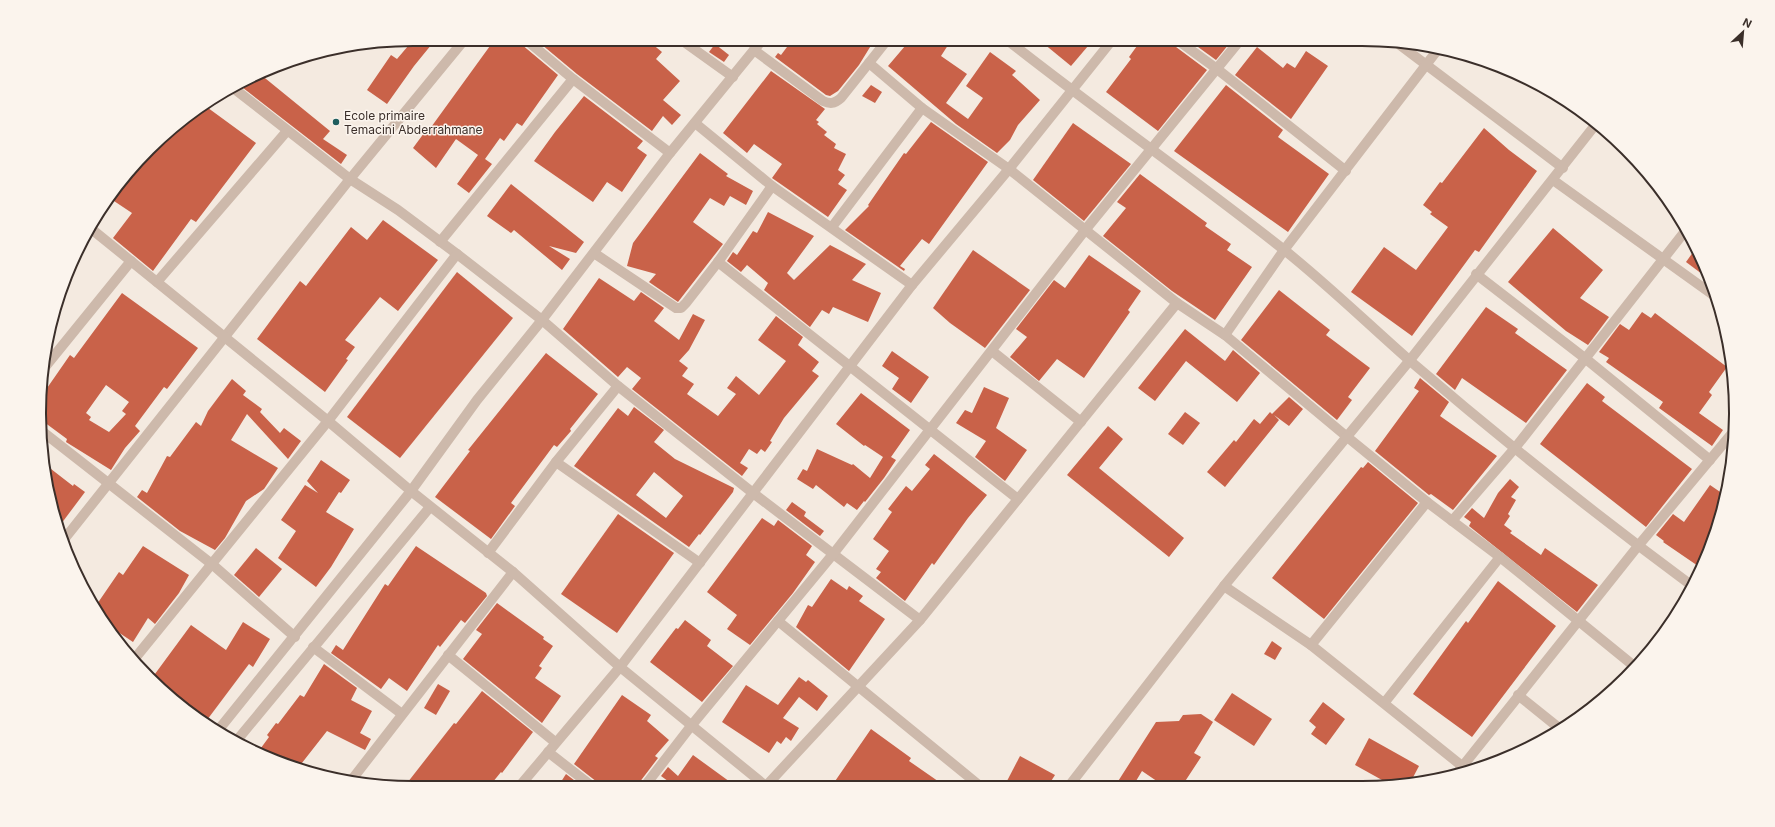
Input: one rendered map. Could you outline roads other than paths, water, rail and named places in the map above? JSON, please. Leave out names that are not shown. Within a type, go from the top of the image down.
[{"type":"street","points":[[67,536],[225,339],[350,179],[459,46]]},
{"type":"street","points":[[533,46],[573,79],[670,153]]},
{"type":"street","points":[[690,46],[732,77]]},
{"type":"street","points":[[221,727],[295,637],[411,491],[477,400],[542,320],[670,153],[757,46]]},
{"type":"street","points":[[754,50],[822,101],[830,104],[841,98],[882,46]]},
{"type":"street","points":[[1015,46],[1072,91],[1152,148],[1284,250],[1410,360],[1515,448],[1638,546],[1688,582]]},
{"type":"street","points":[[524,781],[555,742],[620,667],[851,367],[912,285],[1010,169],[1107,46]]},
{"type":"street","points":[[1186,46],[1346,171]]},
{"type":"street","points":[[649,781],[691,726],[834,553],[1086,229],[1235,46]]},
{"type":"street","points":[[1405,49],[1563,168]]},
{"type":"street","points":[[1225,335],[1284,250],[1435,53]]},
{"type":"street","points":[[869,63],[922,108],[1010,169],[1177,303],[1225,335],[1427,502],[1500,557],[1631,663]]},
{"type":"street","points":[[440,242],[573,79]]},
{"type":"street","points":[[237,91],[286,131],[350,179],[398,210],[457,254],[542,320],[618,386],[753,493],[834,553],[920,620]]},
{"type":"street","points":[[832,227],[922,108]]},
{"type":"street","points":[[695,123],[772,186],[912,285]]},
{"type":"street","points":[[1073,781],[1224,586],[1410,360],[1476,274],[1563,168],[1593,128]]},
{"type":"street","points":[[157,282],[286,131]]},
{"type":"street","points":[[1553,180],[1662,260],[1708,291]]},
{"type":"street","points":[[594,253],[676,308],[681,308],[718,262],[772,186]]},
{"type":"street","points":[[94,231],[225,339],[328,421],[430,507],[513,572],[620,667],[759,781]]},
{"type":"street","points":[[1452,522],[1515,448],[1682,235]]},
{"type":"street","points":[[137,656],[213,565],[328,421],[457,254]]},
{"type":"street","points":[[50,361],[131,261]]},
{"type":"street","points":[[718,262],[1018,499]]},
{"type":"street","points":[[1476,274],[1586,359],[1710,460]]},
{"type":"street","points":[[771,781],[920,620],[1177,303]]},
{"type":"street","points":[[992,351],[1081,422]]},
{"type":"street","points":[[488,553],[556,462],[618,386]]},
{"type":"street","points":[[47,435],[213,565],[295,637]]},
{"type":"street","points":[[1466,765],[1518,695],[1579,622],[1638,546],[1728,440]]},
{"type":"street","points":[[556,462],[700,563]]},
{"type":"street","points":[[1311,645],[1427,502]]},
{"type":"street","points":[[240,737],[430,507]]},
{"type":"street","points":[[1385,702],[1500,557]]},
{"type":"street","points":[[355,776],[513,572]]},
{"type":"street","points":[[1224,586],[1311,645],[1385,702],[1461,767]]},
{"type":"street","points":[[778,621],[974,781]]},
{"type":"street","points":[[313,648],[402,714]]},
{"type":"street","points":[[448,655],[555,742]]},
{"type":"street","points":[[1518,695],[1556,725]]},
{"type":"street","points":[[548,752],[585,781]]},
{"type":"place","name":"Ecole primaire Temacini Abderrahmane","points":[[336,122]]}]
